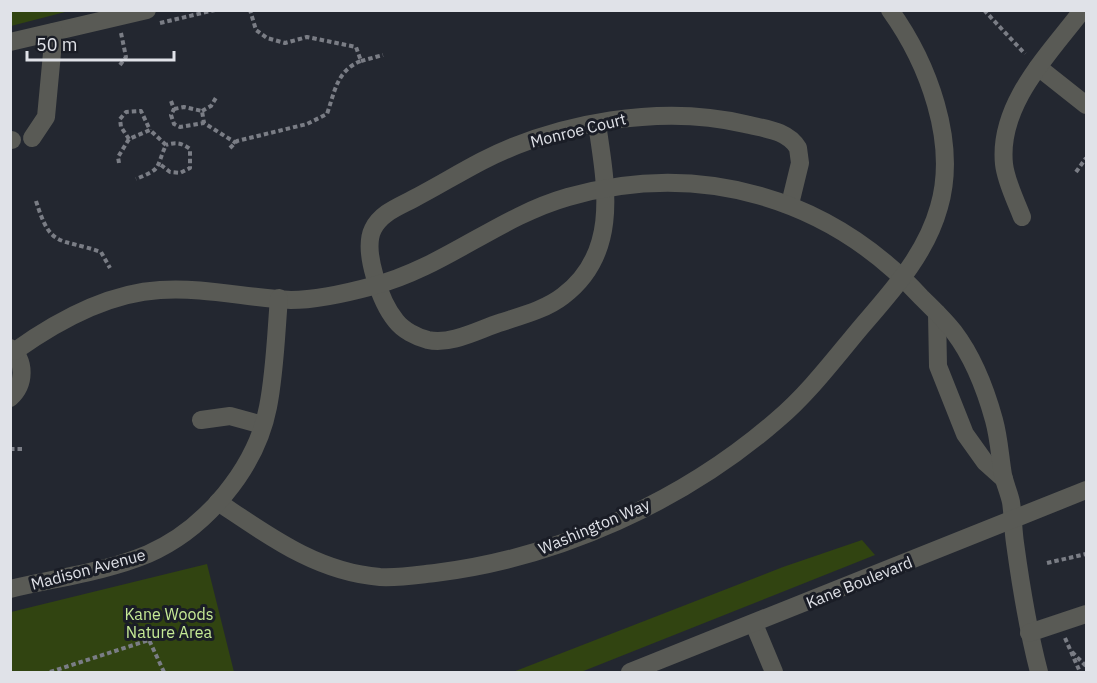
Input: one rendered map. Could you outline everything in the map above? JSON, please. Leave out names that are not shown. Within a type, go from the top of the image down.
[{"type":"street","name":"Washington Way","points":[[218,502],[308,559],[357,573],[381,577],[467,569],[558,544],[619,519],[685,487],[739,451],[779,419],[812,385],[904,278],[925,243],[939,208],[944,179],[944,155],[935,103],[912,47],[890,10]]},
{"type":"street","points":[[1022,217],[1004,164],[1009,121],[1020,93],[1081,12]]},
{"type":"street","points":[[10,42],[54,32],[150,18]]},
{"type":"street","points":[[32,138],[46,117],[54,32]]},
{"type":"street","points":[[1038,67],[1086,105]]},
{"type":"street","name":"Monroe Court","points":[[597,124],[607,189],[606,220],[600,249],[585,276],[563,297],[536,310],[448,340],[429,340],[411,333],[396,321],[377,285],[369,241],[376,224],[390,211],[483,160],[519,145],[597,124],[628,117],[667,114],[738,123],[782,133],[794,142],[800,156],[790,204]]},
{"type":"street","points":[[10,398],[17,392],[22,374],[21,362],[13,350],[62,321],[122,296],[158,290],[197,290],[293,300],[340,294],[377,285],[423,268],[487,232],[566,198],[607,189],[654,184],[705,184],[759,194],[790,204],[835,225],[867,246],[904,278],[955,333],[976,372],[994,421],[1004,479],[1011,501],[1029,633],[1039,672]]},
{"type":"street","name":"Madison Avenue","points":[[10,589],[110,566],[148,554],[197,522],[218,502],[245,465],[268,409],[279,298]]},
{"type":"street","points":[[937,313],[938,366],[963,430],[985,462],[1004,479]]},
{"type":"street","points":[[201,420],[230,417],[263,425]]},
{"type":"street","points":[[963,430],[994,421]]},
{"type":"street","name":"Kane Boulevard","points":[[630,672],[1086,490]]},
{"type":"street","points":[[1029,633],[1086,614]]},
{"type":"street","points":[[754,624],[774,672]]},
{"type":"path","points":[[150,18],[215,10]]},
{"type":"path","points":[[250,10],[256,30],[267,38],[285,43],[308,37],[356,47],[361,61]]},
{"type":"path","points":[[984,10],[1038,67]]},
{"type":"path","points":[[110,35],[131,30]]},
{"type":"path","points":[[120,65],[126,57],[121,32]]},
{"type":"path","points":[[230,148],[236,143],[308,124],[327,114],[342,72],[349,65],[383,55]]},
{"type":"path","points":[[174,109],[184,107],[202,111],[211,106],[217,96]]},
{"type":"path","points":[[171,100],[174,109],[171,115],[174,124],[180,127],[204,123],[236,143]]},
{"type":"path","points":[[129,139],[121,127],[120,120],[126,112],[141,111],[150,130],[166,145]]},
{"type":"path","points":[[202,111],[204,123]]},
{"type":"path","points":[[119,163],[118,157],[129,139],[150,130]]},
{"type":"path","points":[[161,165],[170,172],[180,173],[190,168],[192,159],[190,149],[175,142],[166,145]]},
{"type":"path","points":[[136,179],[154,171],[161,165],[166,145]]},
{"type":"path","points":[[1076,172],[1086,158]]},
{"type":"path","points":[[36,201],[44,227],[53,238],[101,252],[110,268]]},
{"type":"path","points":[[10,449],[24,449]]},
{"type":"path","points":[[1047,563],[1086,554]]},
{"type":"path","points":[[1063,634],[1080,672]]},
{"type":"path","points":[[50,672],[149,640],[164,672]]},
{"type":"path","points":[[1070,649],[1086,666]]},
{"type":"green space","points":[[11,10],[69,10],[69,11],[11,26]]},
{"type":"green space","points":[[862,540],[875,555],[581,672],[513,672],[783,567]]},
{"type":"green space","name":"Kane Woods Nature Area","points":[[207,564],[234,672],[11,672],[11,612]]}]
